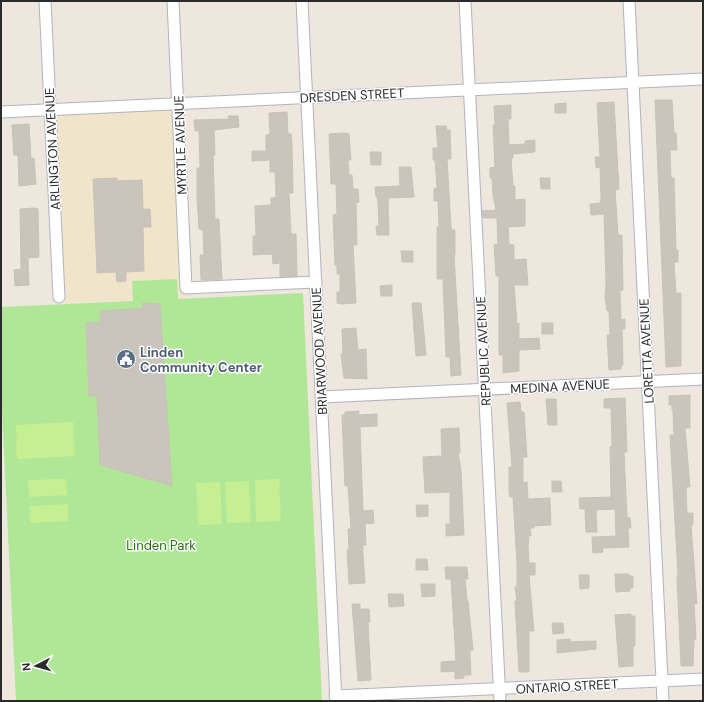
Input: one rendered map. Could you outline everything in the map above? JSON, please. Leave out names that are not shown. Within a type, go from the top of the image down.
[{"type":"street","name":"ARLINGTON AVENUE","points":[[45,1],[59,297]]},
{"type":"street","name":"MYRTLE AVENUE","points":[[174,1],[186,288],[316,282]]},
{"type":"street","name":"BRIARWOOD AVENUE","points":[[302,1],[336,699]]},
{"type":"street","name":"REPUBLIC AVENUE","points":[[465,1],[500,696]]},
{"type":"street","name":"LORETTA AVENUE","points":[[629,1],[663,701]]},
{"type":"street","name":"DRESDEN STREET","points":[[1,112],[703,79]]},
{"type":"street","name":"MEDINA AVENUE","points":[[322,397],[703,379]]},
{"type":"street","name":"ONTARIO STREET","points":[[336,699],[500,696],[662,681],[703,679]]},
{"type":"shaded area","points":[[179,103],[187,299],[55,303],[47,110]]},
{"type":"green space","name":"Linden Park","points":[[177,279],[178,299],[303,293],[322,701],[16,701],[1,389],[1,307],[133,301],[132,281]]},
{"type":"green space","points":[[73,422],[75,456],[17,459],[16,425]]},
{"type":"green space","points":[[66,479],[67,495],[29,497],[28,480]]},
{"type":"green space","points":[[279,479],[281,521],[256,522],[255,480]]},
{"type":"green space","points":[[249,481],[251,522],[227,523],[225,482]]},
{"type":"green space","points":[[220,482],[222,524],[198,525],[196,483]]},
{"type":"green space","points":[[68,504],[68,521],[30,523],[29,506]]},
{"type":"building","points":[[655,100],[672,100],[674,133],[676,133],[677,150],[670,150],[671,178],[674,178],[676,250],[678,250],[678,262],[674,262],[676,293],[681,293],[681,366],[666,367]]},
{"type":"building","points":[[614,102],[619,189],[615,190],[618,235],[622,235],[623,290],[620,291],[621,320],[625,319],[625,329],[622,329],[623,365],[621,365],[621,369],[609,370],[607,335],[610,335],[609,311],[607,311],[605,297],[604,214],[591,215],[590,204],[600,203],[601,198],[600,167],[596,168],[595,157],[600,157],[597,103]]},
{"type":"building","points":[[566,103],[566,113],[555,113],[555,104]]},
{"type":"building","points":[[511,105],[511,119],[508,119],[509,145],[525,144],[525,141],[535,140],[535,152],[513,154],[513,158],[511,158],[513,186],[515,186],[515,200],[525,199],[525,226],[508,227],[509,244],[514,245],[514,260],[526,259],[528,285],[514,285],[517,324],[519,323],[519,339],[539,338],[540,349],[519,350],[519,371],[503,373],[503,355],[499,355],[499,276],[496,276],[494,245],[498,244],[497,218],[483,218],[482,211],[496,210],[492,178],[490,178],[490,168],[495,167],[493,125],[495,125],[494,106]]},
{"type":"building","points":[[287,112],[288,134],[291,134],[292,143],[293,193],[289,193],[291,234],[296,234],[297,276],[280,277],[280,263],[273,264],[272,254],[253,255],[253,236],[256,236],[255,206],[271,205],[271,198],[276,198],[275,172],[270,172],[270,160],[252,161],[252,151],[266,151],[266,135],[270,134],[269,113]]},
{"type":"building","points":[[228,116],[238,116],[239,127],[214,130],[215,155],[213,155],[215,219],[219,219],[222,279],[201,280],[200,255],[204,255],[203,230],[199,229],[197,198],[197,168],[200,168],[199,131],[195,131],[194,120],[229,119]]},
{"type":"building","points":[[29,124],[31,159],[34,158],[36,184],[19,186],[18,155],[14,155],[12,125]]},
{"type":"building","points":[[436,126],[446,126],[447,130],[450,130],[451,159],[447,159],[451,226],[452,230],[455,230],[454,255],[461,375],[451,376],[450,357],[446,357],[443,279],[437,279],[437,227],[439,227],[438,201],[434,201],[434,189],[437,188],[435,160],[433,160],[433,148],[438,148]]},
{"type":"building","points":[[329,134],[349,134],[351,160],[348,160],[349,175],[352,175],[353,189],[358,189],[359,202],[356,203],[357,245],[353,245],[356,303],[341,304],[337,303],[337,292],[340,292],[340,274],[337,274],[337,265],[335,265],[333,215],[337,214],[336,184],[331,184]]},
{"type":"building","points":[[370,152],[381,152],[381,165],[371,165]]},
{"type":"building","points":[[399,167],[411,167],[414,197],[388,198],[389,235],[377,235],[376,226],[379,226],[378,203],[375,187],[400,186]]},
{"type":"building","points":[[117,178],[117,181],[142,180],[143,209],[150,209],[151,227],[143,227],[144,271],[126,272],[126,281],[117,282],[116,272],[97,273],[93,179]]},
{"type":"building","points":[[540,178],[550,178],[550,189],[541,189]]},
{"type":"building","points":[[20,209],[38,209],[39,257],[28,258],[29,285],[15,286],[14,270],[21,269]]},
{"type":"building","points":[[401,251],[413,251],[413,262],[402,262]]},
{"type":"building","points":[[392,285],[392,296],[381,296],[380,286]]},
{"type":"building","name":"Linden Community Center","points":[[143,303],[160,304],[172,486],[100,465],[97,396],[89,396],[86,323],[101,322],[100,311],[143,308]]},
{"type":"building","points":[[412,303],[421,303],[426,355],[416,356]]},
{"type":"building","points":[[542,323],[553,323],[553,334],[542,334]]},
{"type":"building","points":[[356,328],[358,350],[366,349],[367,379],[344,378],[341,354],[343,354],[342,329]]},
{"type":"building","points":[[690,395],[690,428],[685,428],[690,487],[686,487],[687,513],[693,513],[693,525],[691,525],[697,604],[694,604],[696,639],[694,639],[693,666],[681,666],[678,574],[670,435],[674,435],[673,410],[672,405],[669,405],[669,396]]},
{"type":"building","points":[[625,398],[627,452],[624,452],[627,517],[630,518],[631,528],[628,528],[629,547],[602,548],[603,552],[593,553],[592,537],[616,536],[615,509],[596,510],[597,532],[586,532],[585,509],[580,509],[579,498],[611,497],[611,408],[604,408],[604,399]]},
{"type":"building","points":[[546,399],[556,399],[557,425],[548,425]]},
{"type":"building","points":[[520,402],[521,412],[524,412],[527,457],[523,457],[523,483],[527,482],[528,499],[550,498],[551,525],[534,526],[534,528],[530,528],[531,536],[529,536],[528,546],[529,563],[535,563],[535,575],[529,575],[534,631],[529,631],[529,672],[519,672],[515,601],[517,601],[515,587],[517,587],[517,563],[513,497],[510,497],[509,491],[509,467],[512,467],[507,403]]},
{"type":"building","points":[[359,411],[359,415],[377,414],[377,426],[360,427],[363,511],[373,510],[374,523],[365,524],[366,545],[363,545],[363,555],[365,583],[349,584],[347,550],[349,550],[348,529],[351,529],[348,486],[345,486],[342,415],[345,415],[345,412]]},
{"type":"building","points":[[459,428],[460,453],[458,453],[461,470],[464,535],[446,536],[446,524],[450,524],[450,492],[425,493],[423,457],[442,456],[441,429]]},
{"type":"building","points":[[552,481],[561,481],[562,492],[552,492]]},
{"type":"building","points":[[416,505],[428,505],[428,516],[417,517]]},
{"type":"building","points":[[416,559],[427,559],[428,570],[416,570]]},
{"type":"building","points":[[445,567],[467,567],[468,579],[465,579],[473,650],[470,651],[471,675],[464,675],[464,678],[455,679],[455,671],[441,672],[441,662],[456,661],[451,579],[446,579]]},
{"type":"building","points":[[615,574],[629,574],[629,576],[633,576],[633,588],[630,588],[630,591],[616,592]]},
{"type":"building","points":[[579,575],[589,575],[589,588],[580,589]]},
{"type":"building","points":[[421,584],[435,584],[435,596],[422,597]]},
{"type":"building","points":[[388,594],[403,594],[404,606],[389,607]]},
{"type":"building","points":[[352,604],[360,604],[360,609],[369,609],[370,622],[368,622],[371,680],[358,681]]},
{"type":"building","points":[[631,614],[631,616],[635,616],[633,666],[619,667],[615,615]]},
{"type":"building","points":[[552,623],[563,623],[564,633],[553,634]]},
{"type":"building","points":[[570,639],[570,642],[596,641],[596,649],[557,653],[557,640]]},
{"type":"place","name":"Linden Community Center","points":[[126,359]]}]
